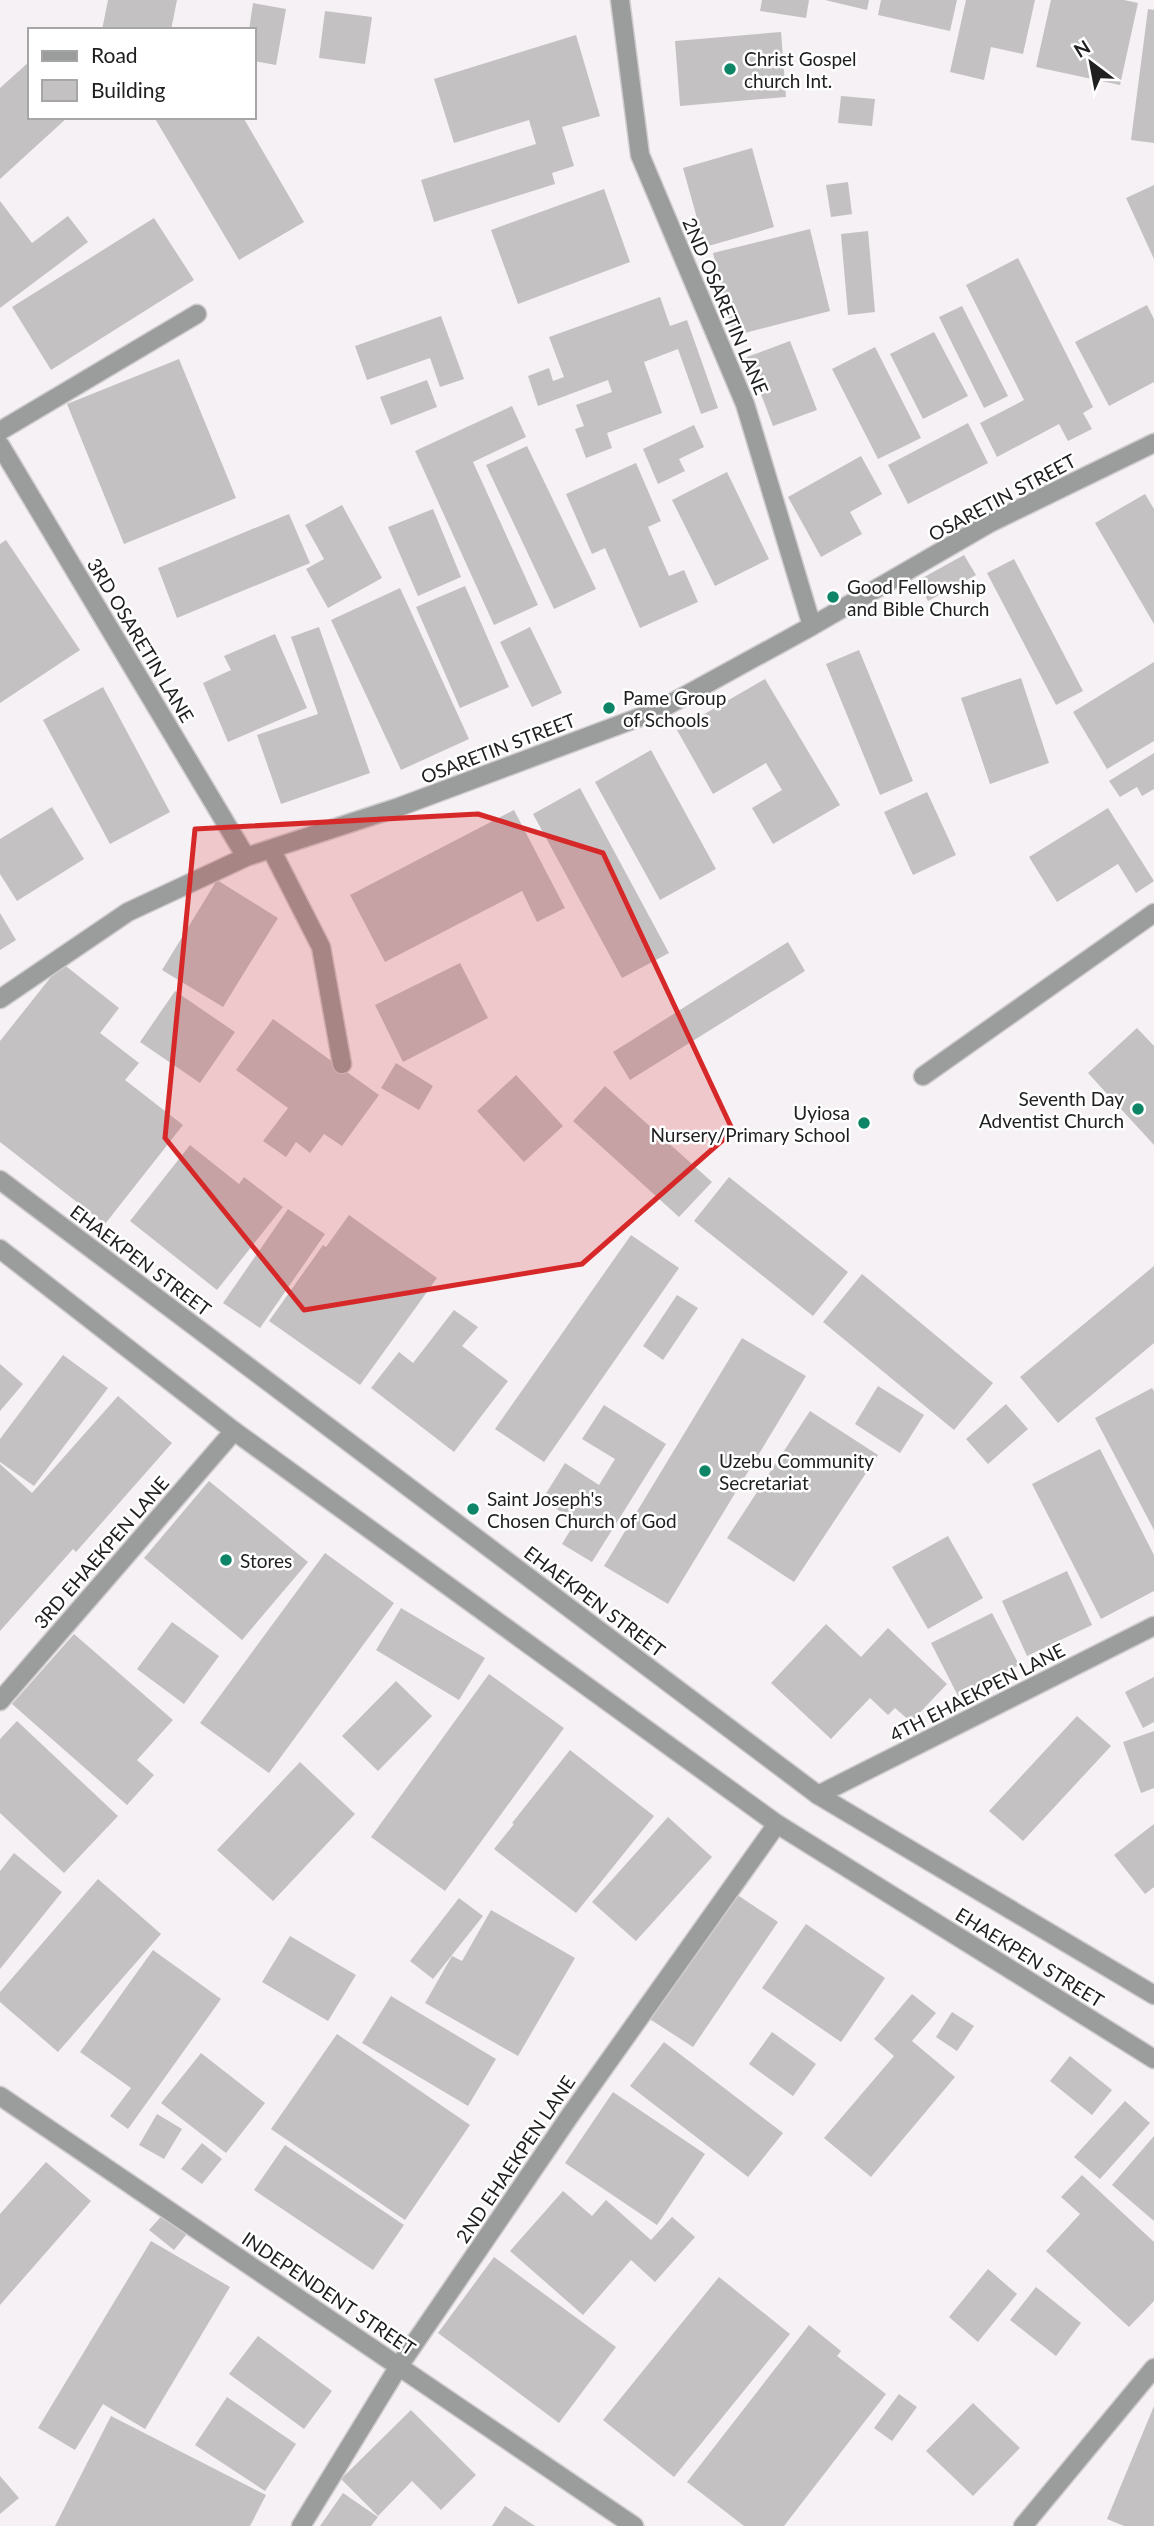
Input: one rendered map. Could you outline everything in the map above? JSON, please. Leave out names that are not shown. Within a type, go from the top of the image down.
[{"type":"street","name":"2ND OSARETIN LANE","points":[[620,0],[640,155],[745,404],[812,626]]},
{"type":"street","points":[[0,431],[197,314]]},
{"type":"street","name":"OSARETIN STREET","points":[[0,999],[128,912],[246,857],[399,807],[659,709],[812,626],[990,523],[1154,443]]},
{"type":"street","name":"3RD OSARETIN LANE","points":[[0,445],[246,857]]},
{"type":"street","points":[[271,849],[321,947],[342,1063]]},
{"type":"street","points":[[923,1076],[1154,913]]},
{"type":"street","name":"EHAEKPEN STREET","points":[[0,1180],[818,1795],[1154,1995]]},
{"type":"street","name":"EHAEKPEN STREET","points":[[0,1249],[234,1431],[777,1824],[1154,2059]]},
{"type":"street","name":"3RD EHAEKPEN LANE","points":[[0,1701],[234,1431]]},
{"type":"street","name":"4TH EHAEKPEN LANE","points":[[818,1795],[1154,1626]]},
{"type":"street","name":"2ND EHAEKPEN LANE","points":[[300,2526],[400,2366],[576,2106],[777,1824]]},
{"type":"street","name":"INDEPENDENT STREET","points":[[0,2096],[634,2526]]},
{"type":"street","points":[[1023,2526],[1154,2368]]},
{"type":"highlighted area","points":[[478,814],[603,853],[733,1131],[582,1264],[304,1310],[165,1138],[195,829]]},
{"type":"building","points":[[108,0],[177,0],[171,28],[102,28]]},
{"type":"building","points":[[762,0],[809,0],[806,18],[760,11]]},
{"type":"building","points":[[825,0],[869,0],[867,10]]},
{"type":"building","points":[[881,0],[957,0],[950,31],[878,15]]},
{"type":"building","points":[[966,0],[1035,0],[1023,54],[991,47],[984,80],[950,72]]},
{"type":"building","points":[[1051,0],[1124,0],[1138,3],[1120,85],[1036,67]]},
{"type":"building","points":[[253,3],[286,9],[276,65],[256,61],[256,28],[249,28]]},
{"type":"building","points":[[1148,9],[1154,10],[1154,143],[1131,140]]},
{"type":"building","points":[[325,11],[372,17],[365,64],[319,58]]},
{"type":"building","name":"Christ Gospel church Int.","points":[[781,32],[786,97],[680,106],[675,41]]},
{"type":"building","points":[[576,35],[600,116],[562,127],[574,166],[552,173],[555,184],[434,222],[421,180],[536,144],[529,120],[454,143],[434,79]]},
{"type":"building","points":[[28,63],[28,119],[66,119],[0,179],[0,88]]},
{"type":"building","points":[[841,96],[875,99],[872,126],[838,123]]},
{"type":"building","points":[[155,119],[244,119],[304,222],[239,260]]},
{"type":"building","points":[[752,148],[774,227],[705,247],[683,168]]},
{"type":"building","points":[[848,182],[852,214],[831,217],[826,185]]},
{"type":"building","points":[[1154,185],[1154,259],[1126,198]]},
{"type":"building","points":[[604,189],[630,262],[518,304],[491,230]]},
{"type":"building","points":[[0,201],[32,243],[68,216],[88,242],[0,308]]},
{"type":"building","points":[[154,218],[194,280],[51,370],[12,307]]},
{"type":"building","points":[[810,229],[830,311],[733,336],[713,253]]},
{"type":"building","points":[[868,231],[875,312],[848,315],[841,234]]},
{"type":"building","points":[[1018,258],[1093,407],[1083,413],[1092,429],[1068,441],[1059,424],[997,457],[980,423],[1024,400],[966,285]]},
{"type":"building","points":[[660,297],[670,326],[687,320],[718,408],[701,414],[678,349],[644,362],[662,413],[607,433],[612,448],[586,458],[575,429],[584,426],[576,405],[612,392],[608,380],[538,406],[528,376],[549,368],[553,381],[564,377],[549,337]]},
{"type":"building","points":[[1147,305],[1154,319],[1154,382],[1109,406],[1075,342]]},
{"type":"building","points":[[962,306],[1008,396],[984,408],[939,317]]},
{"type":"building","points":[[441,316],[464,379],[440,387],[430,358],[367,380],[355,346]]},
{"type":"building","points":[[934,332],[968,396],[923,419],[890,354]]},
{"type":"building","points":[[790,341],[817,410],[773,426],[747,357]]},
{"type":"building","points":[[875,347],[921,438],[878,459],[832,369]]},
{"type":"building","points":[[179,359],[236,498],[124,544],[67,404]]},
{"type":"building","points":[[427,380],[437,407],[391,425],[380,397]]},
{"type":"building","points":[[512,406],[526,437],[473,462],[538,605],[494,625],[415,451]]},
{"type":"building","points":[[968,423],[988,463],[908,504],[888,465]]},
{"type":"building","points":[[694,425],[704,447],[679,459],[685,471],[658,484],[643,449]]},
{"type":"building","points":[[527,446],[596,589],[554,609],[486,465]]},
{"type":"building","points":[[861,456],[882,494],[850,512],[862,534],[821,557],[788,497]]},
{"type":"building","points":[[636,463],[661,521],[648,527],[669,576],[684,570],[698,602],[640,628],[605,548],[592,554],[566,494]]},
{"type":"building","points":[[727,472],[769,559],[715,586],[672,500]]},
{"type":"building","points":[[1145,494],[1154,509],[1154,624],[1095,523]]},
{"type":"building","points":[[342,505],[382,578],[328,608],[306,569],[324,559],[305,525]]},
{"type":"building","points":[[433,509],[461,577],[418,596],[388,527]]},
{"type":"building","points":[[289,514],[310,563],[177,618],[158,568]]},
{"type":"building","points":[[6,540],[80,650],[0,703],[0,544]]},
{"type":"building","points":[[964,555],[976,575],[928,601],[917,581]]},
{"type":"building","points":[[1014,559],[1083,691],[1056,705],[987,573]]},
{"type":"building","points":[[465,586],[509,687],[460,708],[416,607]]},
{"type":"building","points":[[400,588],[469,739],[401,770],[331,620]]},
{"type":"building","points":[[319,627],[370,773],[281,804],[257,735],[318,714],[291,637]]},
{"type":"building","points":[[530,627],[562,693],[532,707],[500,642]]},
{"type":"building","points":[[275,634],[307,708],[228,742],[203,683],[231,670],[224,656]]},
{"type":"building","points":[[859,650],[913,781],[880,795],[826,664]]},
{"type":"building","points":[[1154,662],[1154,741],[1107,769],[1073,712]]},
{"type":"building","points":[[1021,678],[1049,763],[990,784],[961,698]]},
{"type":"building","points":[[765,679],[840,805],[773,844],[752,808],[782,790],[766,763],[713,794],[677,730]]},
{"type":"building","points":[[103,687],[170,812],[110,844],[43,720]]},
{"type":"building","points":[[651,750],[716,869],[660,900],[595,782]]},
{"type":"building","points":[[1154,753],[1154,789],[1142,796],[1137,787],[1120,797],[1109,781]]},
{"type":"building","points":[[580,788],[669,953],[622,978],[533,814]]},
{"type":"building","points":[[927,792],[956,855],[913,875],[884,812]]},
{"type":"building","points":[[52,807],[84,859],[17,901],[0,874],[0,839]]},
{"type":"building","points":[[1108,808],[1154,881],[1136,893],[1118,864],[1057,902],[1029,857]]},
{"type":"building","points":[[514,810],[565,908],[537,922],[522,891],[385,962],[350,895]]},
{"type":"building","points":[[217,880],[278,918],[223,1007],[162,970]]},
{"type":"building","points":[[0,913],[16,940],[0,950]]},
{"type":"building","points":[[788,942],[805,971],[630,1080],[613,1052]]},
{"type":"building","points":[[62,963],[119,1008],[100,1033],[139,1063],[125,1080],[183,1125],[105,1224],[0,1142],[0,1041]]},
{"type":"building","points":[[460,963],[488,1018],[403,1062],[375,1005]]},
{"type":"building","points":[[175,991],[235,1032],[200,1083],[140,1042]]},
{"type":"building","points":[[273,1019],[379,1095],[342,1146],[324,1134],[310,1153],[296,1142],[286,1157],[263,1141],[288,1108],[236,1070]]},
{"type":"building","name":"Seventh Day Adventist Church","points":[[1137,1028],[1154,1046],[1154,1145],[1088,1073]]},
{"type":"building","points":[[396,1063],[433,1086],[419,1110],[381,1088]]},
{"type":"building","points":[[516,1075],[563,1126],[524,1162],[477,1111]]},
{"type":"building","points":[[605,1086],[712,1182],[679,1217],[573,1121]]},
{"type":"building","points":[[190,1145],[239,1184],[244,1177],[283,1207],[217,1290],[130,1221]]},
{"type":"building","points":[[729,1177],[848,1272],[813,1316],[694,1221]]},
{"type":"building","points":[[288,1209],[325,1234],[260,1328],[223,1303]]},
{"type":"building","points":[[349,1215],[437,1278],[360,1385],[269,1321],[323,1245],[326,1247]]},
{"type":"building","points":[[631,1235],[679,1268],[544,1462],[495,1429]]},
{"type":"building","points":[[1154,1266],[1154,1343],[1058,1423],[1020,1377]]},
{"type":"building","points":[[862,1274],[993,1383],[954,1430],[823,1322]]},
{"type":"building","points":[[677,1295],[698,1308],[663,1360],[643,1346]]},
{"type":"building","points":[[454,1310],[478,1327],[462,1346],[508,1381],[454,1452],[371,1388],[399,1352],[413,1363]]},
{"type":"building","name":"Uzebu Community Secretariat","points":[[742,1338],[806,1376],[668,1604],[604,1566]]},
{"type":"building","points":[[63,1355],[108,1388],[34,1486],[0,1462],[0,1439]]},
{"type":"building","points":[[0,1364],[23,1384],[0,1411]]},
{"type":"building","points":[[878,1386],[924,1415],[900,1453],[855,1424]]},
{"type":"building","points":[[1152,1388],[1154,1391],[1154,1530],[1095,1418]]},
{"type":"building","points":[[118,1396],[172,1443],[76,1552],[73,1549],[0,1631],[0,1464],[32,1493]]},
{"type":"building","points":[[1006,1404],[1028,1429],[988,1464],[966,1439]]},
{"type":"building","points":[[604,1405],[666,1444],[592,1562],[562,1544],[576,1521],[542,1500],[565,1463],[599,1485],[615,1459],[582,1439]]},
{"type":"building","points":[[810,1411],[878,1455],[794,1582],[727,1538]]},
{"type":"building","points":[[1100,1449],[1154,1555],[1154,1591],[1101,1619],[1032,1484]]},
{"type":"building","name":"Stores","points":[[209,1481],[308,1562],[242,1640],[144,1558]]},
{"type":"building","points":[[948,1536],[983,1598],[928,1629],[892,1567]]},
{"type":"building","points":[[325,1553],[394,1603],[269,1773],[200,1723]]},
{"type":"building","points":[[1067,1571],[1092,1625],[1027,1656],[1002,1601]]},
{"type":"building","points":[[401,1608],[485,1658],[459,1700],[376,1650]]},
{"type":"building","points":[[992,1613],[1019,1665],[958,1696],[931,1643]]},
{"type":"building","points":[[172,1622],[219,1656],[184,1704],[137,1669]]},
{"type":"building","points":[[826,1624],[861,1657],[888,1628],[947,1684],[911,1722],[895,1708],[888,1715],[870,1698],[831,1739],[771,1683]]},
{"type":"building","points":[[74,1634],[173,1720],[137,1760],[154,1775],[127,1805],[12,1704]]},
{"type":"building","points":[[489,1674],[564,1728],[445,1891],[371,1837]]},
{"type":"building","points":[[1154,1677],[1154,1722],[1143,1728],[1125,1692]]},
{"type":"building","points":[[396,1681],[432,1716],[378,1771],[342,1736]]},
{"type":"building","points":[[1077,1716],[1111,1746],[1023,1841],[989,1811]]},
{"type":"building","points":[[17,1721],[118,1816],[64,1873],[0,1813],[0,1739]]},
{"type":"building","points":[[1154,1731],[1154,1788],[1141,1793],[1123,1742]]},
{"type":"building","points":[[570,1750],[654,1816],[576,1913],[494,1849]]},
{"type":"building","points":[[300,1762],[355,1814],[273,1901],[217,1850]]},
{"type":"building","points":[[668,1817],[712,1857],[636,1941],[592,1902]]},
{"type":"building","points":[[1154,1824],[1154,1887],[1145,1894],[1114,1855]]},
{"type":"building","points":[[14,1853],[62,1892],[0,1969],[0,1871]]},
{"type":"building","points":[[98,1879],[161,1934],[58,2052],[0,2002],[0,1992]]},
{"type":"building","points":[[733,1892],[778,1922],[693,2047],[648,2018]]},
{"type":"building","points":[[459,1898],[483,1916],[433,1979],[410,1961]]},
{"type":"building","points":[[491,1910],[575,1958],[518,2056],[425,2003],[452,1956],[462,1961]]},
{"type":"building","points":[[806,1924],[885,1978],[841,2042],[762,1988]]},
{"type":"building","points":[[290,1936],[356,1975],[328,2021],[262,1982]]},
{"type":"building","points":[[153,1950],[221,1999],[128,2129],[110,2116],[131,2088],[80,2052]]},
{"type":"building","points":[[912,1994],[936,2013],[912,2041],[955,2077],[871,2177],[824,2138],[894,2056],[874,2039]]},
{"type":"building","points":[[391,1996],[496,2059],[468,2106],[362,2043]]},
{"type":"building","points":[[952,2012],[974,2026],[957,2051],[936,2037]]},
{"type":"building","points":[[772,2032],[816,2064],[793,2096],[749,2064]]},
{"type":"building","points":[[337,2034],[470,2125],[405,2220],[271,2129]]},
{"type":"building","points":[[664,2042],[783,2133],[748,2177],[630,2086]]},
{"type":"building","points":[[201,2053],[265,2103],[226,2153],[161,2103]]},
{"type":"building","points":[[1070,2056],[1112,2090],[1092,2115],[1050,2081]]},
{"type":"building","points":[[613,2092],[705,2154],[657,2225],[565,2163]]},
{"type":"building","points":[[1125,2101],[1150,2123],[1100,2179],[1074,2157]]},
{"type":"building","points":[[157,2114],[182,2129],[164,2159],[139,2145]]},
{"type":"building","points":[[1154,2136],[1154,2221],[1112,2185]]},
{"type":"building","points":[[202,2143],[222,2159],[202,2184],[181,2169]]},
{"type":"building","points":[[285,2145],[404,2225],[373,2270],[254,2190]]},
{"type":"building","points":[[46,2162],[91,2201],[0,2305],[0,2214]]},
{"type":"building","points":[[1082,2175],[1154,2242],[1154,2301],[1129,2327],[1046,2251],[1080,2214],[1061,2197]]},
{"type":"building","points":[[563,2191],[592,2216],[606,2200],[651,2240],[672,2217],[695,2237],[655,2282],[631,2260],[583,2315],[510,2251]]},
{"type":"building","points":[[167,2210],[190,2230],[174,2250],[149,2230]]},
{"type":"building","points":[[151,2241],[230,2287],[145,2429],[103,2404],[75,2450],[38,2428]]},
{"type":"building","points":[[494,2257],[616,2347],[559,2423],[438,2333]]},
{"type":"building","points":[[988,2269],[1017,2294],[978,2342],[949,2317]]},
{"type":"building","points":[[719,2277],[790,2334],[674,2477],[603,2420]]},
{"type":"building","points":[[1036,2287],[1081,2323],[1056,2356],[1010,2320]]},
{"type":"building","points":[[809,2325],[841,2351],[837,2356],[886,2394],[784,2526],[744,2526],[687,2482]]},
{"type":"building","points":[[258,2336],[332,2391],[304,2429],[229,2374]]},
{"type":"building","points":[[899,2394],[917,2407],[892,2441],[874,2428]]},
{"type":"building","points":[[227,2397],[296,2444],[265,2491],[195,2445]]},
{"type":"building","points":[[973,2403],[1020,2448],[973,2496],[926,2451]]},
{"type":"building","points":[[1154,2406],[1154,2526],[1124,2526],[1107,2519]]},
{"type":"building","points":[[411,2410],[476,2475],[441,2510],[412,2481],[378,2516],[341,2479]]},
{"type":"building","points":[[111,2416],[266,2495],[250,2526],[55,2526]]},
{"type":"building","points":[[0,2476],[19,2498],[0,2514]]},
{"type":"building","points":[[343,2493],[378,2517],[371,2526],[320,2526]]},
{"type":"building","points":[[505,2506],[535,2526],[492,2526]]},
{"type":"place","name":"Christ Gospel church Int.","points":[[730,69]]},
{"type":"place","name":"Good Fellowship and Bible Church","points":[[833,597]]},
{"type":"place","name":"Pame Group of Schools","points":[[609,708]]},
{"type":"place","name":"Seventh Day Adventist Church","points":[[1138,1109]]},
{"type":"place","name":"Uyiosa Nursery/Primary School","points":[[864,1123]]},
{"type":"place","name":"Uzebu Community Secretariat","points":[[705,1471]]},
{"type":"place","name":"Saint Joseph's Chosen Church of God","points":[[473,1509]]},
{"type":"place","name":"Stores","points":[[226,1560]]}]
